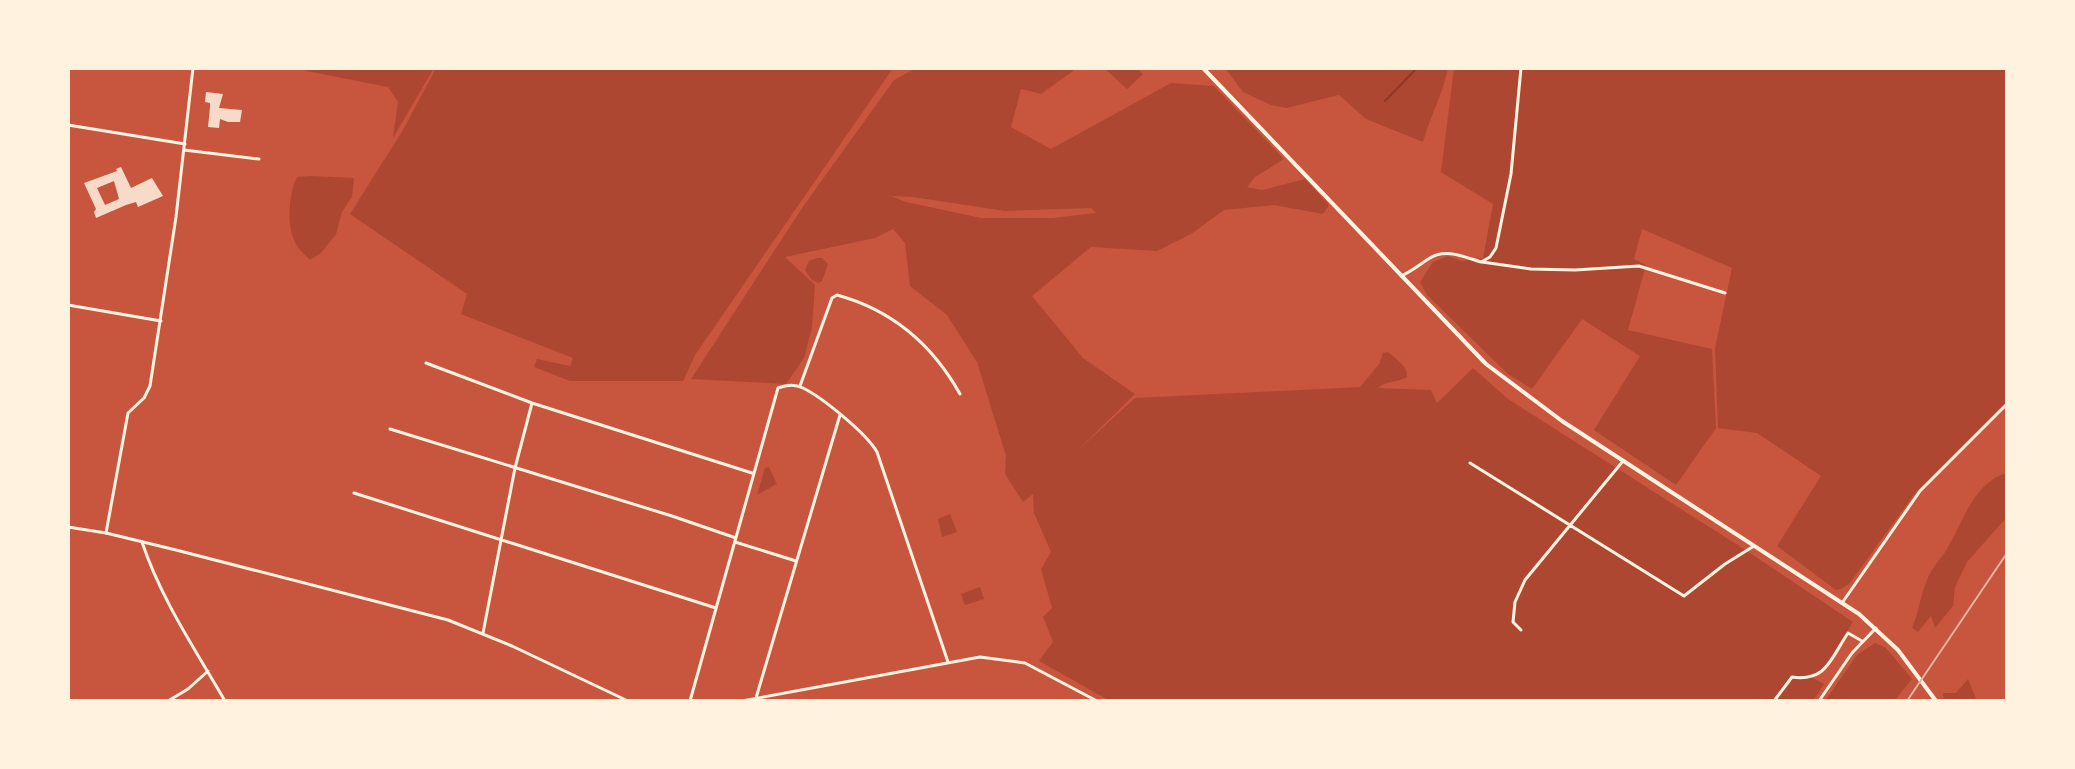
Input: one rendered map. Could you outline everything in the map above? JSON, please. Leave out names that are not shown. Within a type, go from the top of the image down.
[{"type":"main road","points":[[1203,68],[1486,364],[1532,400],[1876,628],[1908,663],[1936,701]]},
{"type":"street","points":[[106,533],[128,413],[149,389],[161,321],[193,68]]},
{"type":"street","points":[[1481,262],[1490,257],[1500,235],[1511,174],[1521,68]]},
{"type":"street","points":[[68,125],[185,144]]},
{"type":"street","points":[[184,150],[259,159]]},
{"type":"street","points":[[1401,276],[1444,252],[1481,262],[1531,269],[1639,266],[1725,293]]},
{"type":"street","points":[[800,386],[832,298],[837,295],[876,309],[917,337],[944,368],[960,394]]},
{"type":"street","points":[[68,305],[161,321]]},
{"type":"street","points":[[426,363],[532,403],[754,474]]},
{"type":"street","points":[[690,701],[778,388],[788,385],[800,386],[863,432],[882,460],[948,662]]},
{"type":"street","points":[[483,633],[515,468],[532,403]]},
{"type":"street","points":[[1842,603],[1920,491],[2007,404]]},
{"type":"street","points":[[756,698],[840,415]]},
{"type":"street","points":[[390,429],[797,562]]},
{"type":"street","points":[[1521,630],[1513,622],[1515,602],[1525,580],[1623,461]]},
{"type":"street","points":[[1470,463],[1684,596],[1754,546]]},
{"type":"street","points":[[354,493],[716,608]]},
{"type":"street","points":[[68,527],[106,533],[448,620],[483,633],[628,701]]},
{"type":"street","points":[[142,542],[170,609],[225,701]]},
{"type":"street","points":[[1819,701],[1862,641],[1876,628]]},
{"type":"street","points":[[1774,701],[1792,677],[1809,679],[1820,674],[1848,633],[1862,641]]},
{"type":"street","points":[[742,701],[980,657],[1025,663],[1097,701]]},
{"type":"street","points":[[168,701],[208,671]]},
{"type":"shaded area","points":[[304,68],[434,68],[393,138],[398,102],[388,87]]},
{"type":"shaded area","points":[[436,68],[893,68],[695,355],[683,381],[570,381],[534,367],[537,359],[570,366],[573,358],[461,314],[467,294],[350,214],[403,130]]},
{"type":"shaded area","points":[[916,68],[1077,68],[1041,94],[1021,89],[1011,127],[1051,149],[1171,83],[1214,86],[1284,159],[1255,177],[1247,187],[1262,190],[1305,179],[1329,205],[1323,214],[1274,205],[1224,210],[1191,234],[1157,251],[1091,247],[1032,296],[1083,358],[1135,394],[1076,452],[1135,398],[1360,387],[1379,364],[1383,353],[1388,352],[1404,366],[1407,377],[1378,388],[1431,390],[1437,403],[1473,368],[1508,399],[1853,622],[1823,669],[1811,677],[1824,684],[1813,701],[1110,701],[1039,661],[1053,642],[1043,617],[1052,608],[1041,569],[1051,552],[1034,513],[1033,494],[1023,502],[1005,474],[1006,456],[977,362],[947,315],[910,286],[905,243],[893,229],[875,238],[785,257],[815,285],[812,328],[804,358],[786,384],[691,379],[802,208],[894,80]],"holes":[[[891,196],[1005,211],[1091,208],[1096,213],[1053,218],[981,218]]]},
{"type":"shaded area","points":[[1104,68],[1137,68],[1143,74],[1127,89]]},
{"type":"shaded area","points":[[1225,68],[1448,68],[1423,142],[1366,119],[1339,95],[1287,108],[1271,105],[1243,92]]},
{"type":"shaded area","points":[[1454,68],[2007,68],[2007,401],[1916,492],[1849,584],[1836,590],[1777,546],[1821,476],[1757,433],[1718,428],[1715,348],[1732,268],[1642,229],[1634,259],[1646,265],[1628,330],[1712,349],[1716,428],[1676,485],[1594,430],[1640,356],[1582,319],[1532,389],[1508,374],[1427,295],[1420,282],[1433,262],[1448,256],[1462,261],[1483,258],[1493,204],[1441,172]]},
{"type":"shaded area","points":[[297,177],[354,178],[352,197],[342,212],[336,234],[321,253],[310,260],[293,239],[290,212]]},
{"type":"shaded area","points":[[817,258],[828,264],[822,281],[818,283],[805,270],[809,261]]},
{"type":"shaded area","points":[[769,467],[777,484],[757,495],[765,468]]},
{"type":"shaded area","points":[[2007,473],[2007,517],[1967,562],[1955,587],[1953,606],[1935,628],[1931,616],[1918,632],[1912,628],[1931,572],[1978,494],[1986,485]]},
{"type":"shaded area","points":[[950,514],[957,532],[942,537],[938,519]]},
{"type":"shaded area","points":[[980,587],[984,599],[965,605],[961,594]]},
{"type":"shaded area","points":[[1875,643],[1886,648],[1912,679],[1894,701],[1825,701],[1857,655]]},
{"type":"shaded area","points":[[1968,679],[1977,701],[1944,701],[1943,693],[1956,693]]},
{"type":"building","points":[[206,92],[223,94],[219,108],[242,110],[240,122],[220,119],[219,128],[208,127],[210,103],[205,102]]},
{"type":"building","points":[[121,167],[131,188],[152,178],[163,196],[138,207],[136,202],[126,205],[96,218],[96,209],[84,183]],"holes":[[[114,181],[119,199],[105,205],[97,188]]]},
{"type":"waterway","points":[[1385,101],[1417,68]]},
{"type":"railway","points":[[1907,701],[2007,553]]}]
